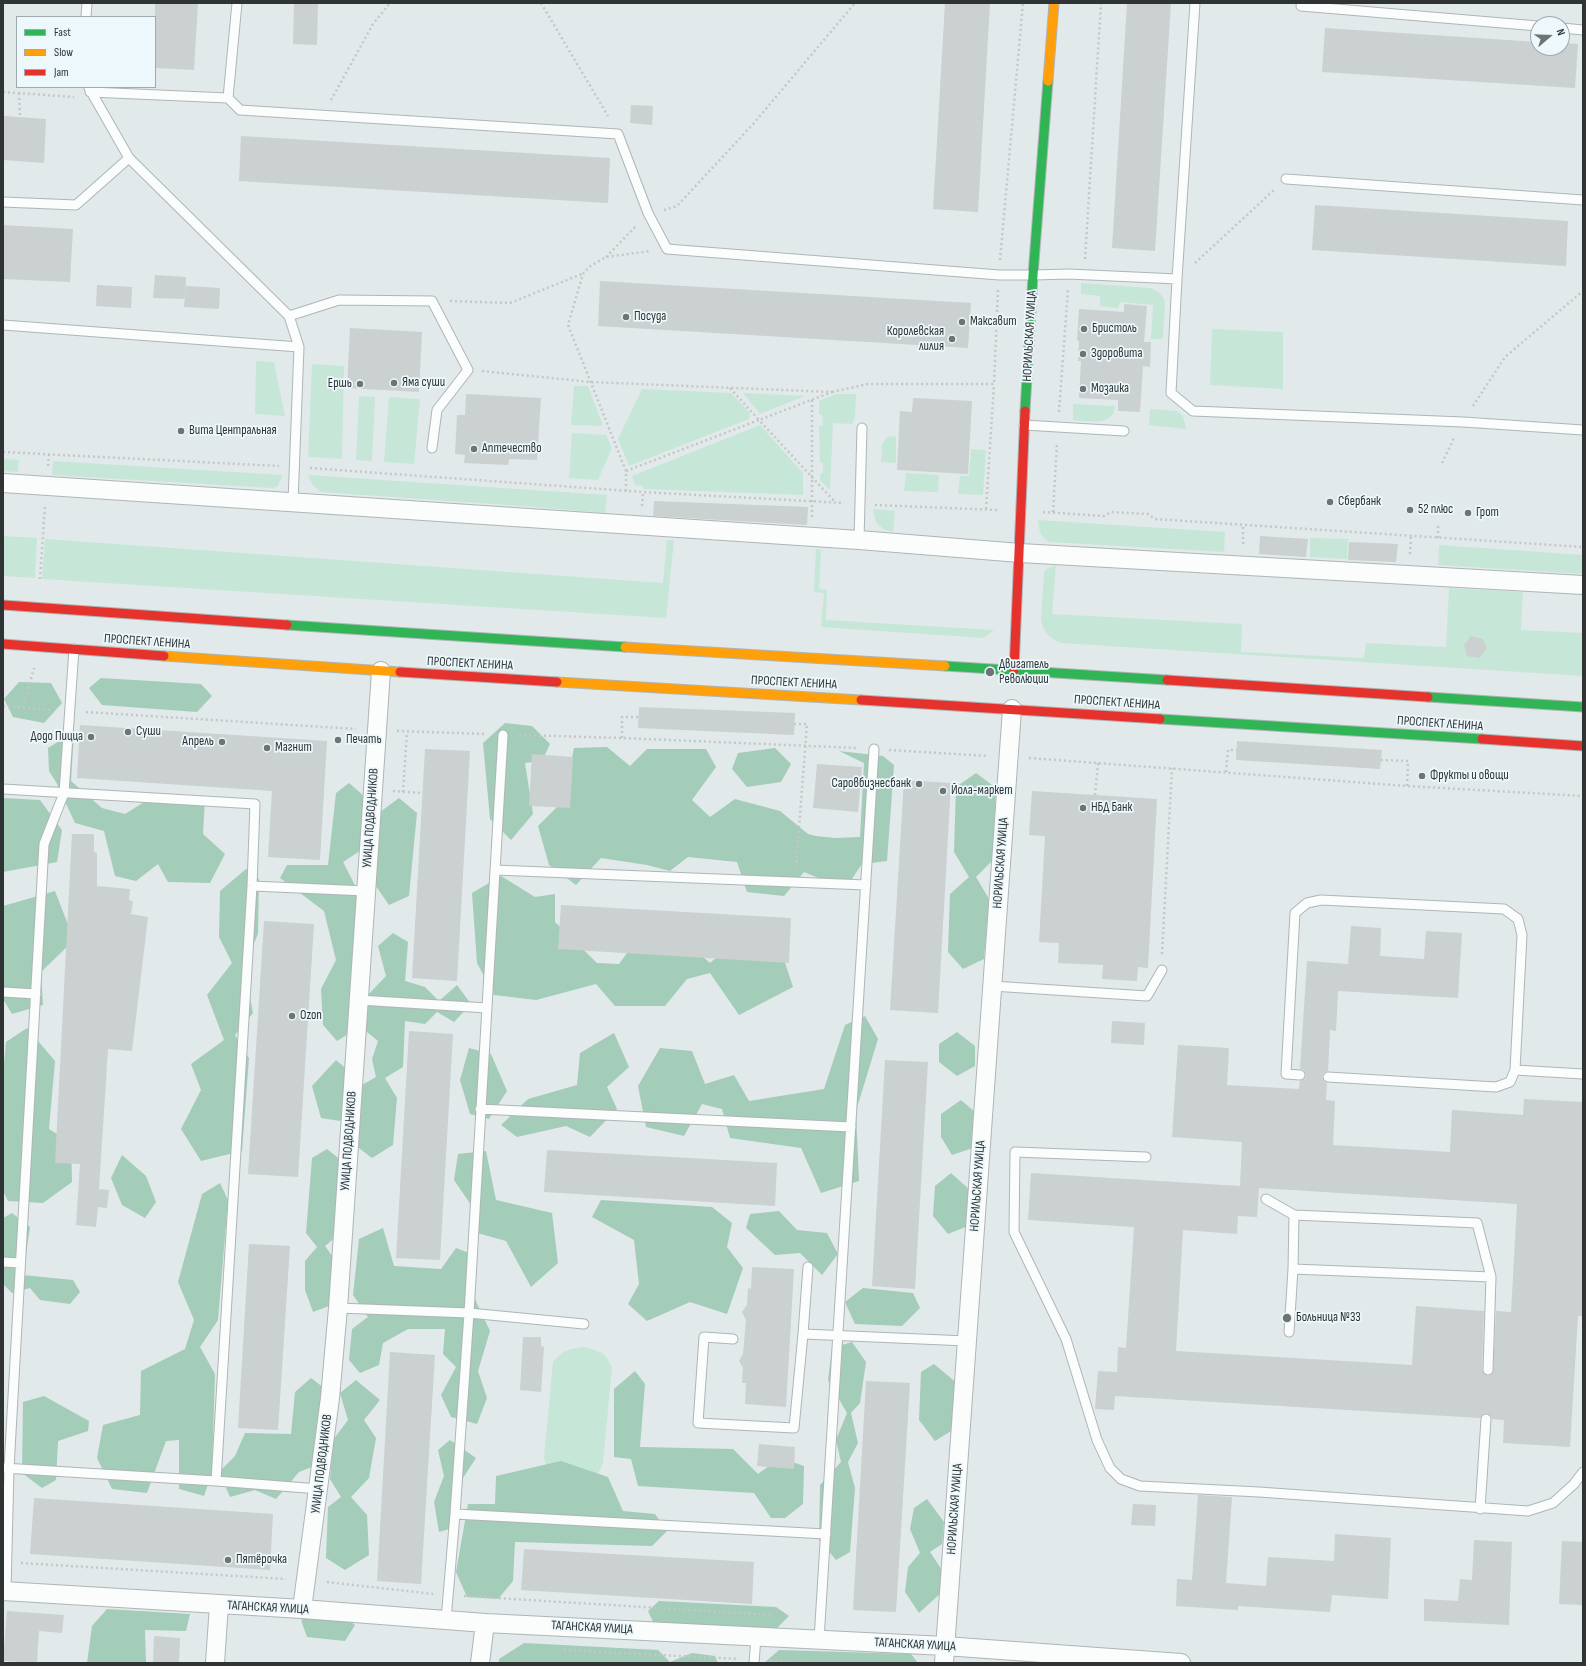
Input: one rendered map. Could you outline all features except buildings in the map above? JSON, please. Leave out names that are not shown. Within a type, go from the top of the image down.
[{"type":"main road","name":"НОРИЛЬСКАЯ УЛИЦА","points":[[1014,670],[1020,553],[1020,511],[1024,425],[1033,275],[1054,3]]},
{"type":"main road","name":"ПРОСПЕКТ ЛЕНИНА","points":[[3,605],[383,632],[1014,670],[1583,707]]},
{"type":"main road","name":"ПРОСПЕКТ ЛЕНИНА","points":[[3,644],[381,672],[1012,709],[1583,746]]},
{"type":"street","points":[[3,483],[859,540],[1020,553],[1583,585]]},
{"type":"street","name":"УЛИЦА ПОДВОДНИКОВ","points":[[302,1609],[330,1398],[338,1308],[381,672]]},
{"type":"street","name":"НОРИЛЬСКАЯ УЛИЦА","points":[[944,1655],[1012,709]]},
{"type":"street","name":"ТАГАНСКАЯ УЛИЦА","points":[[4,1591],[302,1609],[484,1623],[819,1640],[944,1655],[1181,1663]]},
{"type":"street","points":[[215,1663],[219,1605]]},
{"type":"street","points":[[480,1663],[484,1623]]},
{"type":"lane","points":[[86,16],[87,3]]},
{"type":"lane","points":[[228,98],[237,3]]},
{"type":"lane","points":[[1195,3],[1177,279],[1172,393],[1193,411],[1463,422],[1583,430]]},
{"type":"lane","points":[[1301,6],[1530,25]]},
{"type":"lane","points":[[1570,29],[1583,30]]},
{"type":"lane","points":[[89,89],[228,98],[240,110],[618,134],[648,213],[668,249],[999,275],[1070,274],[1177,279]]},
{"type":"lane","points":[[89,89],[129,158],[289,316],[299,348],[293,502]]},
{"type":"lane","points":[[3,202],[76,205],[129,158]]},
{"type":"lane","points":[[1286,179],[1583,200]]},
{"type":"lane","points":[[289,316],[338,300],[432,301],[468,370],[437,410],[432,448]]},
{"type":"lane","points":[[3,325],[299,348]]},
{"type":"lane","points":[[1024,425],[1124,432]]},
{"type":"lane","points":[[859,540],[862,428]]},
{"type":"lane","points":[[4,1591],[7,1563],[6,1468],[20,1263],[44,844],[64,793],[74,649]]},
{"type":"lane","points":[[446,1620],[469,1313],[503,735]]},
{"type":"lane","points":[[819,1640],[874,749]]},
{"type":"lane","points":[[3,789],[255,804],[252,886],[216,1481]]},
{"type":"lane","points":[[495,870],[866,884]]},
{"type":"lane","points":[[252,886],[366,891]]},
{"type":"lane","points":[[1300,1075],[1286,1074],[1295,913],[1307,903],[1321,900],[1504,909],[1518,919],[1522,935],[1516,1070],[1510,1082],[1496,1087],[1328,1077]]},
{"type":"lane","points":[[992,986],[1146,996],[1162,970]]},
{"type":"lane","points":[[3,992],[36,994]]},
{"type":"lane","points":[[359,1000],[487,1008]]},
{"type":"lane","points":[[1516,1070],[1583,1074]]},
{"type":"lane","points":[[480,1109],[851,1127]]},
{"type":"lane","points":[[1146,1157],[1015,1152],[1014,1232],[1066,1339],[1097,1440],[1110,1468],[1121,1479],[1140,1486],[1259,1492],[1528,1512],[1553,1503],[1574,1484],[1583,1472]]},
{"type":"lane","points":[[1266,1199],[1294,1215],[1477,1223],[1491,1277],[1488,1370]]},
{"type":"lane","points":[[1289,1332],[1293,1269],[1294,1215]]},
{"type":"lane","points":[[3,1262],[20,1263]]},
{"type":"lane","points":[[733,1339],[704,1337],[698,1423],[794,1428],[808,1267]]},
{"type":"lane","points":[[1293,1269],[1491,1277]]},
{"type":"lane","points":[[338,1308],[469,1313],[584,1324]]},
{"type":"lane","points":[[803,1334],[838,1337],[967,1342]]},
{"type":"lane","points":[[1480,1509],[1486,1419]]},
{"type":"lane","points":[[6,1468],[319,1488]]},
{"type":"lane","points":[[455,1514],[826,1534]]},
{"type":"lane","points":[[754,1662],[756,1637]]},
{"type":"path","points":[[322,116],[373,24],[390,3]]},
{"type":"path","points":[[541,3],[618,134]]},
{"type":"path","points":[[432,301],[510,303],[582,274],[589,267],[606,257],[648,213],[677,206],[754,123],[855,3]]},
{"type":"path","points":[[986,510],[999,275],[1022,3]]},
{"type":"path","points":[[3,92],[74,97],[89,89]]},
{"type":"path","points":[[20,93],[20,117]]},
{"type":"path","points":[[1177,279],[1286,179]]},
{"type":"path","points":[[606,257],[668,249]]},
{"type":"path","points":[[582,274],[568,325],[626,471],[626,491]]},
{"type":"path","points":[[1442,463],[1463,422],[1505,357],[1583,291]]},
{"type":"path","points":[[468,370],[590,382],[832,392]]},
{"type":"path","points":[[626,471],[832,392],[868,384],[994,384]]},
{"type":"path","points":[[730,388],[836,503]]},
{"type":"path","points":[[812,400],[812,502]]},
{"type":"path","points":[[3,452],[294,467],[626,491],[812,502],[1104,516],[1111,512],[1148,514],[1155,519],[1243,526],[1583,547]]},
{"type":"path","points":[[40,579],[48,454]]},
{"type":"path","points":[[642,508],[643,492]]},
{"type":"path","points":[[1438,524],[1438,538]]},
{"type":"path","points":[[1243,526],[1242,544],[1248,544]]},
{"type":"path","points":[[1403,554],[1410,555],[1411,536]]},
{"type":"path","points":[[23,708],[34,666]]},
{"type":"path","points":[[3,706],[377,731],[622,738],[874,749],[1172,768],[1406,786],[1583,796]]},
{"type":"path","points":[[622,738],[622,716],[638,717]]},
{"type":"path","points":[[794,724],[807,724],[795,881]]},
{"type":"path","points":[[403,792],[407,732]]},
{"type":"path","points":[[1226,772],[1228,750],[1237,750]]},
{"type":"path","points":[[1381,760],[1408,761],[1406,786]]},
{"type":"path","points":[[1095,795],[1098,763]]},
{"type":"path","points":[[1162,970],[1172,768]]},
{"type":"path","points":[[373,790],[423,793]]},
{"type":"path","points":[[7,1563],[306,1580],[448,1595],[781,1615]]},
{"type":"path","points":[[560,1650],[754,1662],[810,1663]]},
{"type":"green space","points":[[1081,283],[1151,288],[1157,292],[1165,301],[1163,339],[1151,339],[1153,305],[1120,302],[1118,308],[1100,306],[1100,296],[1081,294]]},
{"type":"green space","points":[[1212,329],[1283,332],[1283,389],[1210,385]]},
{"type":"green space","points":[[256,361],[274,362],[285,416],[255,414]]},
{"type":"green space","points":[[312,364],[344,366],[342,459],[308,457]]},
{"type":"green space","points":[[574,386],[588,386],[603,426],[571,425]]},
{"type":"green space","points":[[642,389],[731,393],[750,413],[749,419],[629,466],[618,439]]},
{"type":"green space","points":[[743,393],[805,396],[760,414]]},
{"type":"green space","points":[[836,394],[856,394],[855,417],[852,424],[833,423],[830,490],[820,480],[820,474],[823,473],[823,463],[820,462],[819,426],[823,425],[822,415],[819,414],[819,401]]},
{"type":"green space","points":[[359,396],[375,397],[372,461],[356,460]]},
{"type":"green space","points":[[389,397],[420,399],[414,464],[384,462]]},
{"type":"green space","points":[[1073,404],[1115,406],[1114,413],[1110,417],[1105,420],[1092,422],[1073,420]]},
{"type":"green space","points":[[1150,409],[1177,411],[1183,416],[1186,429],[1149,425]]},
{"type":"green space","points":[[760,425],[803,473],[803,495],[644,489],[642,486],[635,485],[632,476]]},
{"type":"green space","points":[[572,433],[606,435],[612,448],[598,480],[569,478]]},
{"type":"green space","points":[[896,436],[896,463],[881,462],[882,445],[887,437]]},
{"type":"green space","points":[[971,449],[986,450],[983,495],[958,494],[960,476],[969,476]]},
{"type":"green space","points":[[3,459],[19,460],[18,472],[3,471]]},
{"type":"green space","points":[[53,461],[283,475],[277,487],[272,488],[52,475]]},
{"type":"green space","points":[[906,473],[939,475],[938,492],[904,491]]},
{"type":"green space","points":[[308,475],[607,495],[605,513],[321,492],[313,485]]},
{"type":"green space","points":[[873,509],[895,511],[893,532],[888,531],[878,525]]},
{"type":"green space","points":[[1038,520],[1225,532],[1224,552],[1049,542],[1040,533]]},
{"type":"green space","points":[[3,536],[37,538],[35,578],[3,576]]},
{"type":"green space","points":[[1310,538],[1348,539],[1347,559],[1310,557]]},
{"type":"green space","points":[[45,539],[663,583],[667,540],[674,540],[666,618],[42,579]]},
{"type":"green space","points":[[1439,545],[1583,555],[1583,574],[1438,565]]},
{"type":"green space","points":[[816,549],[821,550],[819,589],[827,590],[826,620],[994,630],[984,638],[821,627],[824,593],[814,592]]},
{"type":"green space","points":[[1056,565],[1052,614],[1242,624],[1241,652],[1364,658],[1366,643],[1446,647],[1449,588],[1523,592],[1521,630],[1583,633],[1583,676],[1061,643],[1047,634],[1043,628],[1041,619],[1044,572],[1046,569]]},
{"type":"green space","points":[[101,678],[201,684],[212,696],[197,712],[102,705],[89,688]]},
{"type":"green space","points":[[19,682],[51,683],[62,703],[44,723],[13,717],[4,699]]},
{"type":"green space","points":[[505,723],[532,726],[550,744],[542,761],[525,763],[533,814],[511,840],[490,819],[483,743]]},
{"type":"green space","points":[[74,732],[71,781],[102,808],[125,814],[157,794],[205,798],[203,834],[225,854],[210,883],[168,882],[158,864],[136,881],[115,876],[104,831],[75,823],[56,782],[49,771],[48,748]]},
{"type":"green space","points":[[607,747],[630,766],[647,749],[706,749],[716,767],[692,800],[710,817],[735,799],[780,811],[808,834],[835,838],[860,837],[864,763],[839,751],[883,756],[894,765],[887,861],[862,864],[845,889],[804,872],[784,896],[747,892],[737,862],[688,857],[670,871],[647,865],[601,858],[576,885],[549,865],[538,826],[563,801],[574,748]]},
{"type":"green space","points":[[775,748],[791,764],[781,782],[747,787],[732,769],[738,753]]},
{"type":"green space","points":[[976,773],[996,788],[993,860],[976,877],[989,899],[984,959],[963,969],[948,952],[950,894],[969,877],[954,852],[956,787]]},
{"type":"green space","points":[[349,783],[365,797],[363,849],[343,862],[362,899],[353,1031],[337,1041],[323,1025],[321,989],[336,960],[324,911],[280,878],[287,865],[328,865],[336,793]]},
{"type":"green space","points":[[3,798],[40,800],[62,830],[57,862],[3,872]]},
{"type":"green space","points":[[399,798],[417,813],[409,896],[389,905],[373,882],[376,815]]},
{"type":"green space","points":[[246,869],[259,879],[258,934],[244,966],[253,1013],[235,1035],[249,1058],[242,1151],[201,1161],[181,1129],[201,1090],[191,1064],[224,1040],[207,995],[232,963],[219,937],[220,891]]},
{"type":"green space","points":[[501,876],[535,897],[555,894],[555,922],[597,963],[619,964],[635,942],[692,947],[710,963],[742,935],[777,938],[793,987],[739,1015],[710,973],[687,979],[665,1006],[615,1006],[596,984],[536,1000],[494,995],[477,963],[472,893]]},
{"type":"green space","points":[[55,891],[74,940],[41,972],[43,1005],[12,1014],[3,999],[3,906]]},
{"type":"green space","points":[[393,933],[408,942],[405,981],[425,987],[439,1001],[457,985],[471,1004],[454,1022],[437,1012],[425,1024],[405,1021],[403,1067],[385,1078],[397,1098],[393,1145],[372,1158],[355,1145],[360,1086],[376,1077],[372,1059],[378,1041],[362,1028],[366,997],[386,976],[378,946]]},
{"type":"green space","points":[[865,1016],[878,1039],[856,1111],[859,1181],[821,1193],[801,1148],[730,1138],[722,1109],[702,1104],[684,1136],[646,1127],[638,1086],[660,1048],[692,1051],[705,1084],[734,1075],[749,1101],[824,1089],[845,1025]]},
{"type":"green space","points":[[27,1028],[55,1061],[49,1129],[71,1143],[72,1182],[43,1203],[8,1201],[3,1191],[3,1074],[6,1042]]},
{"type":"green space","points":[[957,1032],[975,1046],[975,1066],[957,1076],[939,1062],[939,1044]]},
{"type":"green space","points":[[614,1033],[629,1067],[607,1087],[617,1109],[590,1137],[566,1126],[517,1137],[501,1125],[528,1099],[577,1085],[580,1053]]},
{"type":"green space","points":[[469,1048],[491,1054],[507,1091],[489,1119],[470,1114],[460,1080]]},
{"type":"green space","points":[[336,1060],[349,1071],[349,1106],[340,1121],[321,1118],[312,1086]]},
{"type":"green space","points":[[961,1100],[976,1113],[976,1147],[952,1155],[941,1137],[941,1114]]},
{"type":"green space","points":[[327,1149],[342,1161],[337,1236],[325,1246],[336,1261],[329,1306],[313,1312],[305,1290],[305,1261],[317,1247],[306,1233],[312,1158]]},
{"type":"green space","points":[[486,1151],[496,1200],[552,1213],[558,1263],[531,1287],[506,1241],[470,1231],[471,1205],[454,1180],[458,1154]]},
{"type":"green space","points":[[122,1155],[146,1176],[156,1202],[145,1218],[122,1205],[111,1178]]},
{"type":"green space","points":[[951,1173],[971,1191],[968,1226],[948,1234],[933,1216],[935,1186]]},
{"type":"green space","points":[[220,1183],[228,1200],[218,1320],[200,1347],[215,1374],[212,1472],[204,1496],[179,1489],[179,1440],[166,1441],[147,1493],[112,1489],[97,1458],[103,1425],[140,1415],[141,1371],[185,1349],[194,1320],[178,1282],[202,1194]]},
{"type":"green space","points":[[601,1200],[712,1207],[732,1223],[727,1247],[743,1268],[727,1314],[690,1302],[647,1321],[628,1304],[639,1284],[634,1240],[592,1217]]},
{"type":"green space","points":[[779,1211],[797,1230],[827,1233],[838,1254],[822,1275],[800,1253],[775,1255],[746,1228],[750,1214]]},
{"type":"green space","points":[[12,1213],[30,1227],[23,1275],[73,1280],[80,1292],[70,1304],[40,1300],[30,1288],[12,1293],[3,1284],[3,1218]]},
{"type":"green space","points":[[383,1228],[394,1266],[441,1269],[456,1248],[477,1256],[475,1299],[490,1331],[478,1371],[487,1398],[477,1424],[451,1417],[441,1395],[456,1367],[443,1354],[445,1329],[408,1329],[383,1343],[379,1365],[360,1373],[349,1360],[352,1329],[368,1317],[353,1295],[359,1239]]},
{"type":"green space","points":[[863,1288],[913,1293],[920,1308],[902,1326],[855,1324],[845,1302]]},
{"type":"green space","points":[[852,1342],[866,1362],[860,1403],[851,1413],[858,1443],[848,1462],[855,1488],[850,1552],[836,1560],[819,1540],[820,1485],[841,1462],[836,1440],[847,1413],[828,1380],[832,1348]]},
{"type":"green space","points":[[585,1347],[602,1353],[612,1367],[603,1463],[597,1475],[547,1468],[544,1458],[553,1362],[560,1354],[567,1350]]},
{"type":"green space","points":[[934,1364],[958,1384],[956,1428],[935,1441],[919,1420],[921,1372]]},
{"type":"green space","points":[[635,1371],[645,1384],[640,1447],[733,1449],[758,1474],[780,1458],[804,1466],[803,1504],[785,1518],[771,1518],[754,1493],[638,1486],[631,1459],[614,1457],[614,1389]]},
{"type":"green space","points":[[311,1378],[324,1388],[317,1465],[299,1472],[276,1499],[255,1490],[230,1497],[219,1472],[235,1456],[245,1433],[291,1434],[295,1392]]},
{"type":"green space","points":[[356,1380],[380,1400],[364,1420],[376,1438],[369,1478],[351,1497],[367,1515],[369,1555],[345,1570],[326,1558],[328,1507],[341,1497],[330,1479],[333,1440],[348,1420],[340,1393]]},
{"type":"green space","points":[[44,1396],[89,1421],[88,1431],[58,1441],[56,1480],[42,1488],[22,1473],[23,1402]]},
{"type":"green space","points":[[450,1440],[476,1458],[463,1478],[456,1527],[439,1532],[434,1502],[444,1476],[438,1450]]},
{"type":"green space","points":[[561,1461],[608,1477],[623,1511],[655,1514],[667,1531],[652,1546],[515,1542],[513,1581],[498,1599],[467,1597],[456,1572],[468,1504],[495,1504],[496,1476]]},
{"type":"green space","points":[[927,1499],[944,1522],[942,1544],[930,1552],[942,1570],[942,1592],[919,1613],[905,1592],[908,1567],[920,1553],[910,1529],[914,1508]]},
{"type":"green space","points":[[659,1601],[776,1607],[789,1616],[774,1631],[655,1626],[648,1611]]},
{"type":"green space","points":[[107,1609],[190,1614],[186,1631],[145,1630],[146,1663],[87,1663],[92,1626]]},
{"type":"green space","points":[[316,1613],[343,1616],[355,1625],[345,1641],[307,1637],[301,1620]]},
{"type":"green space","points":[[524,1643],[658,1650],[670,1662],[692,1653],[715,1656],[718,1663],[499,1663],[499,1659]]},
{"type":"green space","points":[[779,1650],[911,1654],[918,1663],[764,1663]]},
{"type":"traffic: fast","points":[[1025,411],[1033,275],[1048,81]]},
{"type":"traffic: fast","points":[[287,625],[625,647]]},
{"type":"traffic: fast","points":[[945,666],[1167,680]]},
{"type":"traffic: fast","points":[[1428,697],[1583,707]]},
{"type":"traffic: fast","points":[[1160,719],[1482,739]]},
{"type":"traffic: slow","points":[[1048,81],[1054,3]]},
{"type":"traffic: slow","points":[[625,647],[945,666]]},
{"type":"traffic: slow","points":[[164,656],[400,672]]},
{"type":"traffic: slow","points":[[557,682],[861,700]]},
{"type":"traffic: jam","points":[[1014,670],[1025,411]]},
{"type":"traffic: jam","points":[[3,605],[287,625]]},
{"type":"traffic: jam","points":[[3,644],[164,656]]},
{"type":"traffic: jam","points":[[400,672],[557,682]]},
{"type":"traffic: jam","points":[[1167,680],[1428,697]]},
{"type":"traffic: jam","points":[[861,700],[1160,719]]},
{"type":"traffic: jam","points":[[1482,739],[1583,746]]},
{"type":"place","name":"Посуда","points":[[626,317]]},
{"type":"place","name":"Максавит","points":[[962,322]]},
{"type":"place","name":"Бристоль","points":[[1084,329]]},
{"type":"place","name":"Королевская лилия","points":[[952,339]]},
{"type":"place","name":"Здоровита","points":[[1083,354]]},
{"type":"place","name":"Яма суши","points":[[394,383]]},
{"type":"place","name":"Ершь","points":[[360,384]]},
{"type":"place","name":"Мозаика","points":[[1083,389]]},
{"type":"place","name":"Вита Центральная","points":[[181,431]]},
{"type":"place","name":"Аптечество","points":[[474,449]]},
{"type":"place","name":"Сбербанк","points":[[1330,502]]},
{"type":"place","name":"52 плюс","points":[[1410,510]]},
{"type":"place","name":"Грот","points":[[1468,513]]},
{"type":"place","name":"Двигатель Революции","points":[[990,672]]},
{"type":"place","name":"Суши","points":[[128,732]]},
{"type":"place","name":"Додо Пицца","points":[[91,737]]},
{"type":"place","name":"Печать","points":[[338,740]]},
{"type":"place","name":"Апрель","points":[[222,742]]},
{"type":"place","name":"Магнит","points":[[267,748]]},
{"type":"place","name":"Фрукты и овощи","points":[[1422,776]]},
{"type":"place","name":"Саровбизнесбанк","points":[[919,784]]},
{"type":"place","name":"Йола-маркет","points":[[943,791]]},
{"type":"place","name":"НБД Банк","points":[[1083,808]]},
{"type":"place","name":"Ozon","points":[[292,1016]]},
{"type":"place","name":"Больница №33","points":[[1287,1318]]},
{"type":"place","name":"Пятёрочка","points":[[228,1560]]}]
